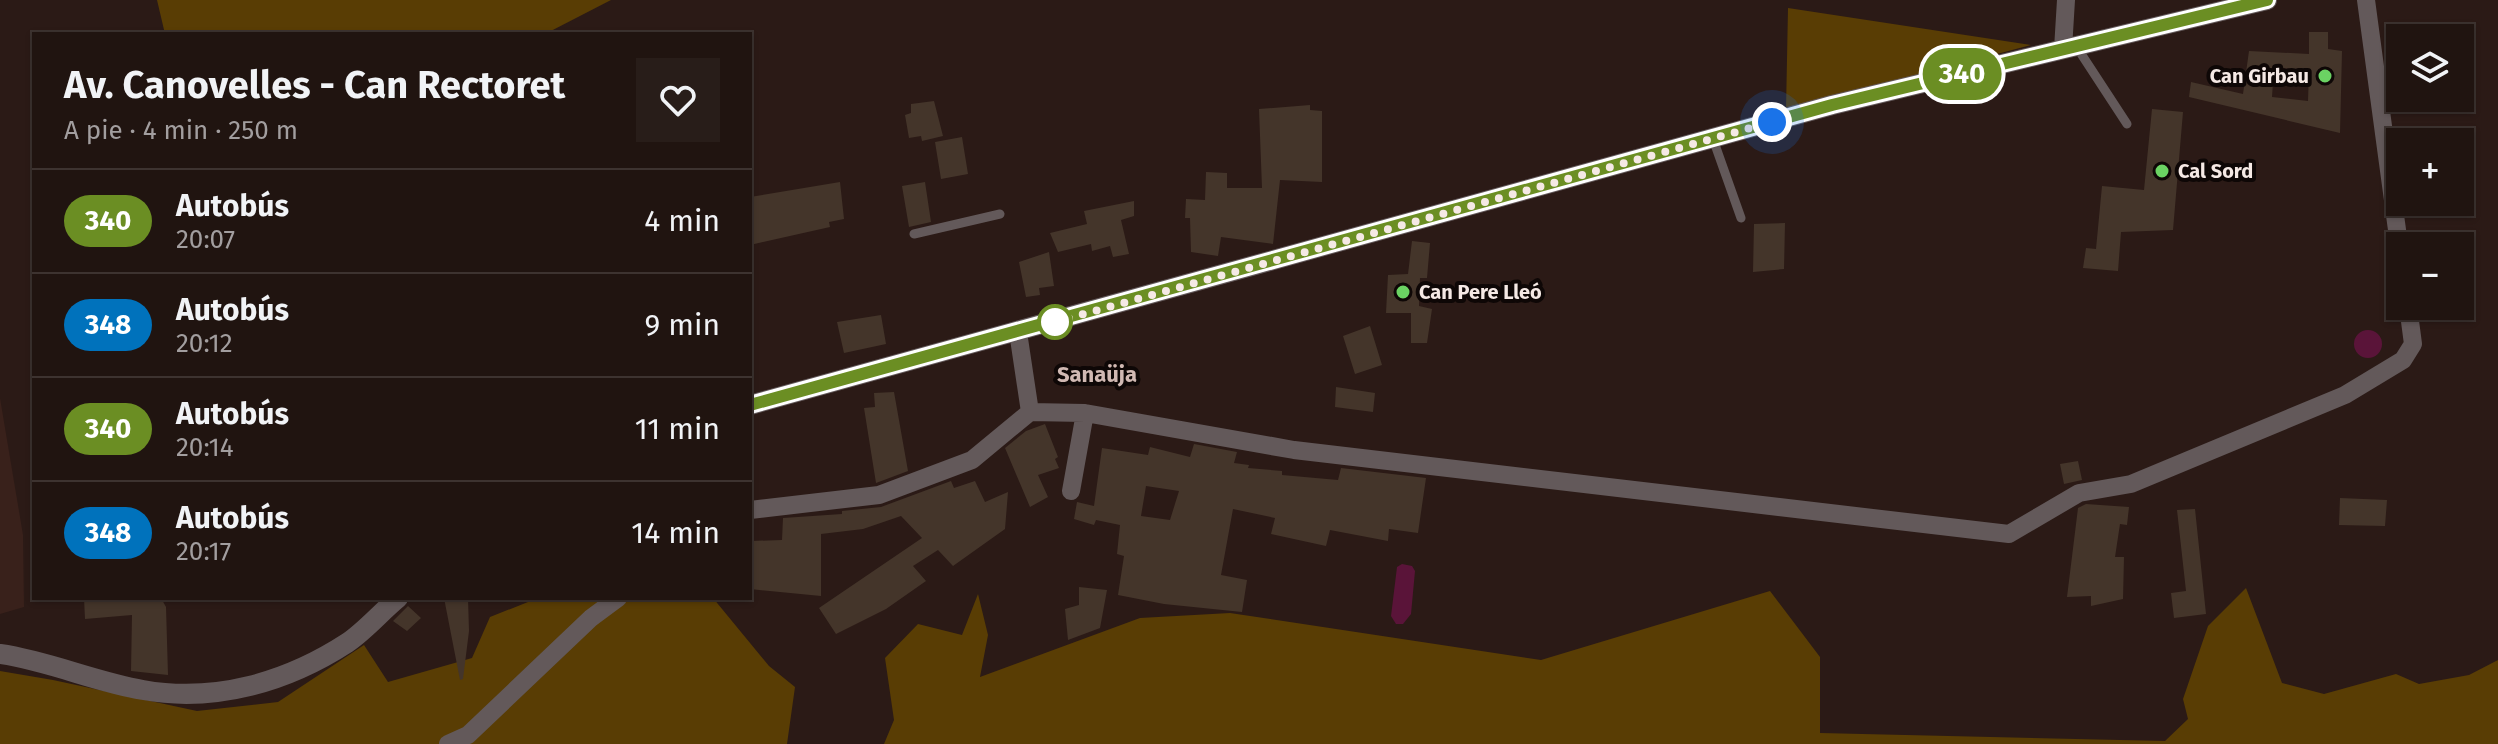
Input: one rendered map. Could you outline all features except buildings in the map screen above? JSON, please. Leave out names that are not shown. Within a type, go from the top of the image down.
[{"type":"street","points":[[2066,0],[2070,48]]},
{"type":"street","points":[[752,404],[1832,105],[2267,0]]},
{"type":"street","points":[[2366,0],[2397,232]]},
{"type":"street","points":[[752,510],[879,495],[972,460],[1030,412],[1085,413],[1294,450],[2009,534],[2079,493],[2131,484],[2345,395],[2403,360],[2413,344],[2410,320]]},
{"type":"street","points":[[1018,332],[1030,412]]},
{"type":"street","points":[[1071,491],[1085,413]]},
{"type":"street","points":[[0,654],[144,690],[192,695],[237,690],[271,682],[348,642],[396,600]]},
{"type":"street","points":[[448,744],[468,735],[591,618],[615,600]]},
{"type":"lane","points":[[2070,48],[2127,124]]},
{"type":"lane","points":[[1713,139],[1741,218]]},
{"type":"lane","points":[[914,234],[1000,214]]},
{"type":"shaded area","points":[[157,0],[611,0],[549,32],[165,32]]},
{"type":"shaded area","points":[[1788,8],[2031,45],[1786,110]]},
{"type":"shaded area","points":[[2368,330],[2378,334],[2382,344],[2378,354],[2368,358],[2358,354],[2354,344],[2358,334]]},
{"type":"shaded area","points":[[0,398],[23,535],[24,607],[0,614]]},
{"type":"shaded area","points":[[1402,564],[1412,566],[1415,571],[1411,614],[1403,624],[1396,624],[1391,616],[1397,567]]},
{"type":"shaded area","points":[[2246,588],[2282,683],[2324,694],[2396,674],[2419,684],[2469,675],[2498,660],[2498,744],[884,744],[894,720],[885,658],[918,624],[962,635],[978,594],[988,635],[980,677],[1140,618],[1230,613],[1541,660],[1770,591],[1820,657],[1820,733],[2165,741],[2188,719],[2183,699],[2208,626]]},
{"type":"shaded area","points":[[533,600],[715,600],[769,666],[795,687],[787,744],[0,744],[0,671],[197,711],[278,702],[364,645],[388,682],[472,658],[490,617]]},
{"type":"bus line","name":"340","points":[[752,404],[1832,105],[2267,0]]},
{"type":"place","name":"Can Girbau","points":[[2325,76]]},
{"type":"place","name":"Cal Sord","points":[[2162,171]]},
{"type":"place","name":"Can Pere Lleó","points":[[1403,292]]},
{"type":"district","name":"Sanaüja","points":[[1097,374]]},
{"type":"route","points":[[1055,322],[1772,122]]}]
